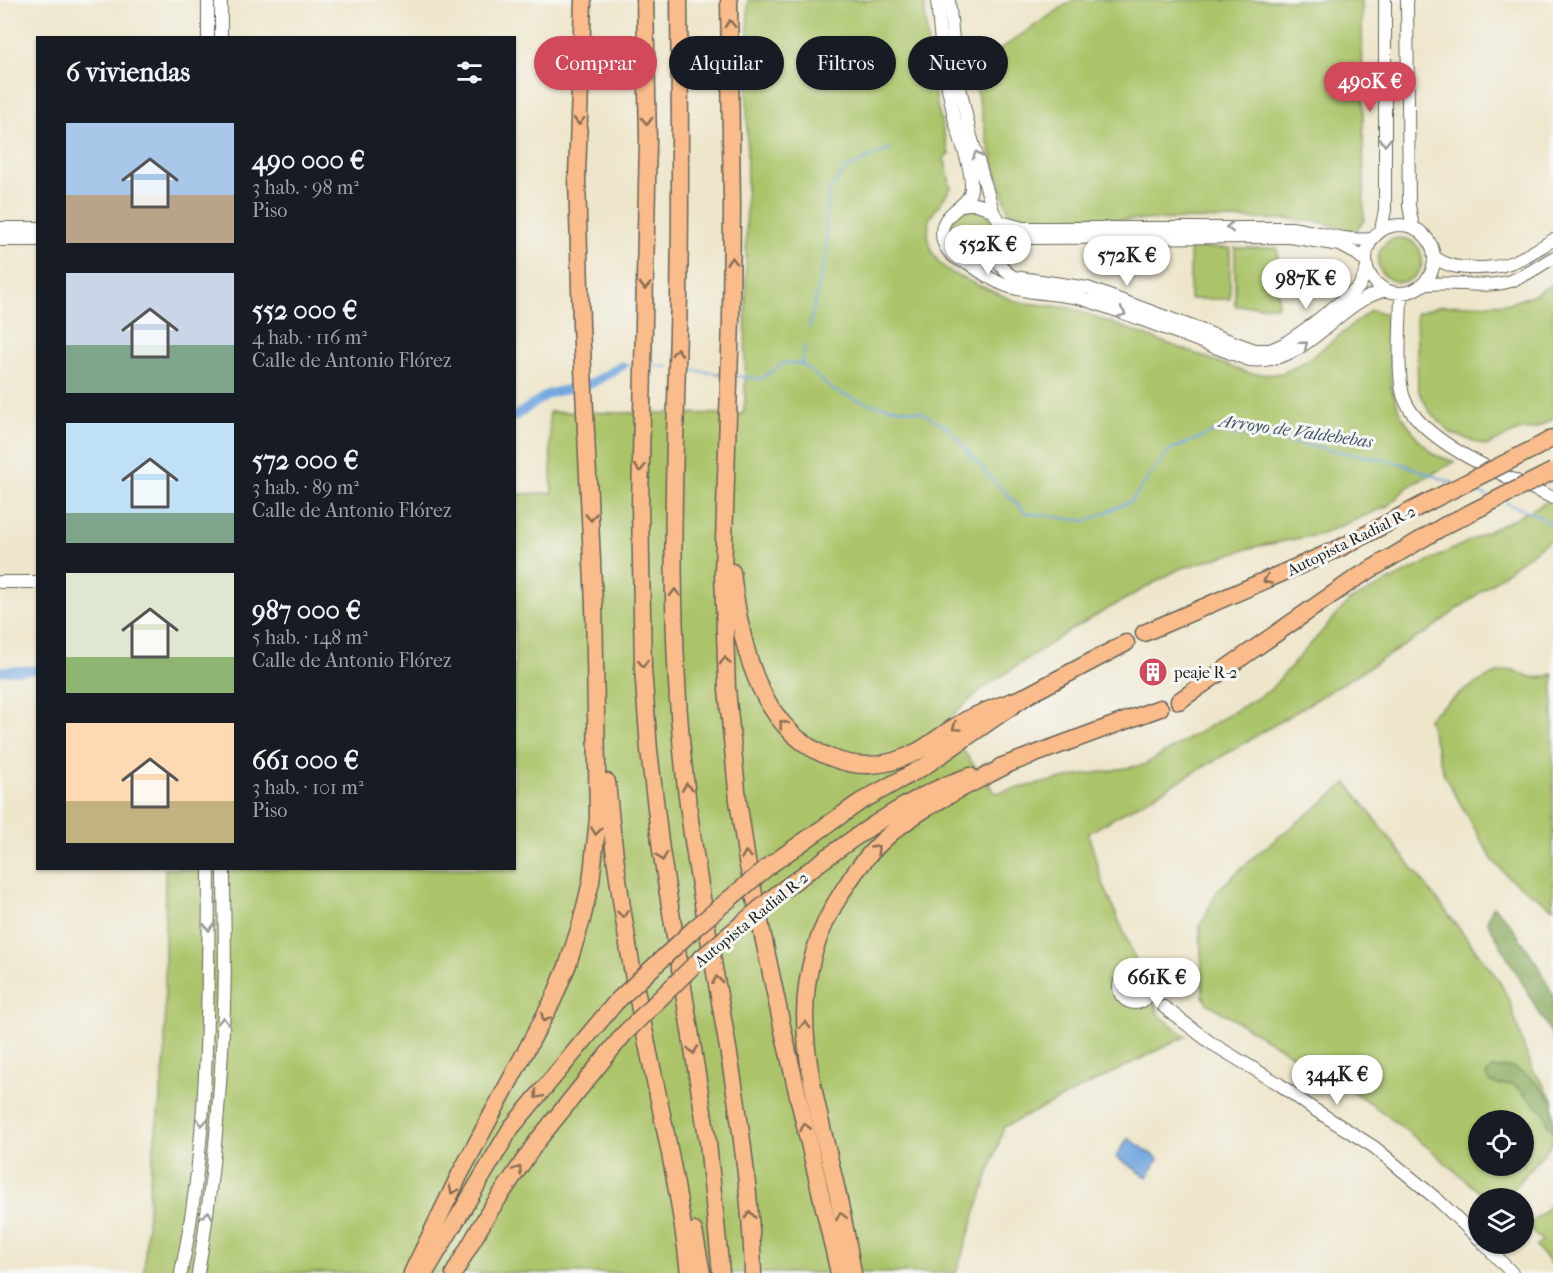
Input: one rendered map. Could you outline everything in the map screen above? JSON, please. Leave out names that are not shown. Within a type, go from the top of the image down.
[{"type":"highway","points":[[412,1273],[460,1174],[553,1000],[568,964],[591,882],[598,819],[594,605],[581,325],[577,177],[584,0]]},
{"type":"highway","points":[[645,0],[648,140],[641,410],[640,582],[643,668],[649,750],[661,850],[708,1143],[721,1273]]},
{"type":"highway","points":[[679,0],[680,228],[674,519],[675,644],[681,740],[693,841],[726,1032],[749,1201],[753,1273]]},
{"type":"highway","points":[[729,0],[732,206],[725,497],[724,628],[727,689],[738,800],[747,861],[839,1273]]},
{"type":"highway","name":"Autopista Radial R-2","points":[[1144,633],[1340,548],[1553,438]]},
{"type":"highway","name":"Autopista Radial R-2","points":[[1179,701],[1353,580],[1444,526],[1553,471]]},
{"type":"highway","points":[[725,497],[733,585],[737,613],[746,646],[768,702],[786,728],[800,742],[819,753],[848,763],[870,765],[886,763],[924,749],[961,722],[1028,695]]},
{"type":"highway","points":[[594,605],[604,748],[615,857],[628,946],[679,1199],[689,1273]]},
{"type":"highway","name":"Autopista Radial R-2","points":[[424,1273],[511,1128],[616,1002],[696,927],[770,865],[860,802],[925,766],[1028,695],[1126,643]]},
{"type":"highway","name":"Autopista Radial R-2","points":[[454,1273],[489,1212],[538,1140],[624,1034],[699,960],[777,894],[883,819],[948,783],[1009,764],[1160,708]]},
{"type":"highway","points":[[853,1273],[831,1164],[811,1083],[804,1031],[806,985],[820,933],[855,872],[893,831],[922,812],[1009,764]]},
{"type":"highway","points":[[649,1047],[678,1157],[702,1273]]},
{"type":"highway","points":[[819,1184],[832,1273]]},
{"type":"street","points":[[208,0],[208,36]]},
{"type":"street","points":[[221,0],[221,36]]},
{"type":"street","points":[[937,0],[944,71],[969,172],[971,190],[962,205],[951,212],[947,218],[942,237],[948,251],[954,257],[1010,287],[1032,292],[1053,293],[1090,302],[1249,360],[1263,361],[1293,353],[1357,303],[1374,293],[1386,290]]},
{"type":"street","points":[[949,0],[956,69],[970,133],[993,211],[1001,222],[1003,232],[999,247],[1001,267],[1006,273],[1014,277],[1088,288],[1255,350],[1270,350],[1284,344],[1359,287],[1366,266],[1366,252],[1376,235],[1385,210],[1385,0]]},
{"type":"street","points":[[1407,0],[1409,206],[1413,227]]},
{"type":"street","points":[[962,205],[979,204],[993,211]]},
{"type":"street","points":[[1001,222],[1023,228],[1291,228],[1353,239],[1376,235],[1391,226],[1402,225],[1413,227],[1427,239],[1434,257],[1444,264],[1456,267],[1495,268],[1514,263],[1553,240]]},
{"type":"street","points":[[0,228],[36,228]]},
{"type":"street","points":[[968,263],[984,261],[999,247],[1023,238],[1290,237],[1340,245],[1357,254],[1378,285],[1386,290],[1401,293],[1422,285],[1430,274],[1434,257]]},
{"type":"street","points":[[0,240],[36,240]]},
{"type":"street","points":[[1422,285],[1438,282],[1497,284],[1507,282],[1553,258]]},
{"type":"street","points":[[1401,293],[1401,372],[1404,398],[1420,423],[1435,437],[1464,455],[1553,498]]},
{"type":"street","points":[[0,582],[36,582]]},
{"type":"street","points":[[181,1273],[194,1204],[202,1126],[208,1007],[209,870]]},
{"type":"street","points":[[198,1273],[210,1204],[217,1126],[224,1005],[224,870]]},
{"type":"street","points":[[1164,1008],[1152,989],[1148,976],[1141,971],[1132,970],[1121,978],[1120,992],[1125,1000],[1164,1008],[1211,1043],[1279,1084],[1374,1147],[1439,1201],[1468,1229]]},
{"type":"street","points":[[1143,1002],[1152,989]]},
{"type":"street","points":[[1494,1254],[1512,1273]]},
{"type":"green space","points":[[748,0],[924,0],[927,36],[908,36],[908,90],[934,90],[949,154],[944,157],[951,188],[929,219],[928,237],[932,252],[940,264],[953,274],[1017,302],[1071,308],[1248,373],[1273,374],[1291,369],[1327,345],[1371,310],[1388,314],[1391,386],[1400,413],[1418,439],[1435,455],[1455,462],[1409,486],[1388,506],[1322,534],[1254,547],[1179,569],[1072,629],[982,689],[943,724],[995,793],[1144,765],[1269,691],[1349,601],[1553,499],[1553,537],[1430,630],[1233,750],[1088,833],[1102,881],[1159,1015],[1186,1036],[1004,1127],[956,1273],[144,1273],[150,1179],[165,1058],[165,870],[516,870],[516,494],[552,493],[549,412],[743,414],[745,401],[747,90],[784,90],[784,36],[748,36]]},
{"type":"green space","points":[[1073,0],[1362,0],[1364,221],[1355,232],[1320,222],[1289,219],[1026,220],[1015,216],[1008,210],[988,143],[977,90],[1008,90],[1008,44]]},
{"type":"green space","points":[[972,209],[989,216],[996,233],[989,250],[972,257],[955,250],[948,233],[955,216]]},
{"type":"green space","points":[[1400,238],[1416,244],[1422,260],[1416,276],[1400,282],[1384,276],[1378,260],[1384,244]]},
{"type":"green space","points":[[1190,248],[1230,248],[1230,299],[1190,299]]},
{"type":"green space","points":[[1235,248],[1278,248],[1278,306],[1235,306]]},
{"type":"green space","points":[[1553,284],[1553,419],[1535,429],[1518,431],[1486,446],[1451,433],[1429,411],[1418,389],[1416,313],[1441,306],[1510,303],[1535,294]]},
{"type":"green space","points":[[1513,670],[1538,677],[1553,674],[1553,908],[1509,878],[1492,859],[1444,775],[1428,718],[1481,681],[1503,671]]},
{"type":"green space","points":[[1347,783],[1498,979],[1510,1002],[1533,1070],[1553,1099],[1553,1142],[1534,1165],[1534,1110],[1468,1110],[1468,1176],[1524,1176],[1514,1188],[1474,1188],[1426,1146],[1369,1102],[1207,1003],[1203,996],[1200,926],[1218,890],[1256,855]]},
{"type":"green space","points":[[1493,906],[1508,921],[1536,962],[1553,995],[1553,1037],[1487,921]]},
{"type":"green space","points":[[1512,1067],[1530,1077],[1553,1100],[1553,1131],[1548,1125],[1546,1114],[1513,1084],[1498,1085],[1489,1082],[1486,1075],[1492,1068]]},
{"type":"green space","points":[[1553,1203],[1553,1266],[1536,1247],[1542,1241],[1534,1232],[1534,1220]]},
{"type":"water","points":[[1128,1138],[1159,1159],[1147,1177],[1116,1157]]},
{"type":"waterway","points":[[809,328],[826,254],[826,215],[829,191],[846,169],[891,148]]},
{"type":"waterway","points":[[802,363],[805,345]]},
{"type":"waterway","name":"Arroyo de Valdebebas","points":[[737,376],[761,379],[783,363],[802,364],[834,391],[870,404],[921,412],[947,427],[989,476],[1026,513],[1087,521],[1131,501],[1170,450],[1214,432],[1299,444],[1400,463],[1453,483]]},
{"type":"waterway","name":"Arroyo de Valdebebas","points":[[651,365],[669,367]]},
{"type":"waterway","name":"Arroyo de Valdebebas","points":[[622,366],[636,366]]},
{"type":"waterway","name":"Arroyo de Valdebebas","points":[[516,416],[548,394],[592,383],[622,366]]},
{"type":"waterway","name":"Arroyo de Valdebebas","points":[[684,369],[722,374]]},
{"type":"waterway","name":"Arroyo de Valdebebas","points":[[1470,489],[1487,496]]},
{"type":"waterway","name":"Arroyo de Valdebebas","points":[[1506,503],[1542,517],[1553,528]]},
{"type":"waterway","name":"Arroyo de Valdebebas","points":[[0,671],[36,670]]},
{"type":"place","name":"peaje R-2","points":[[1153,672]]}]
